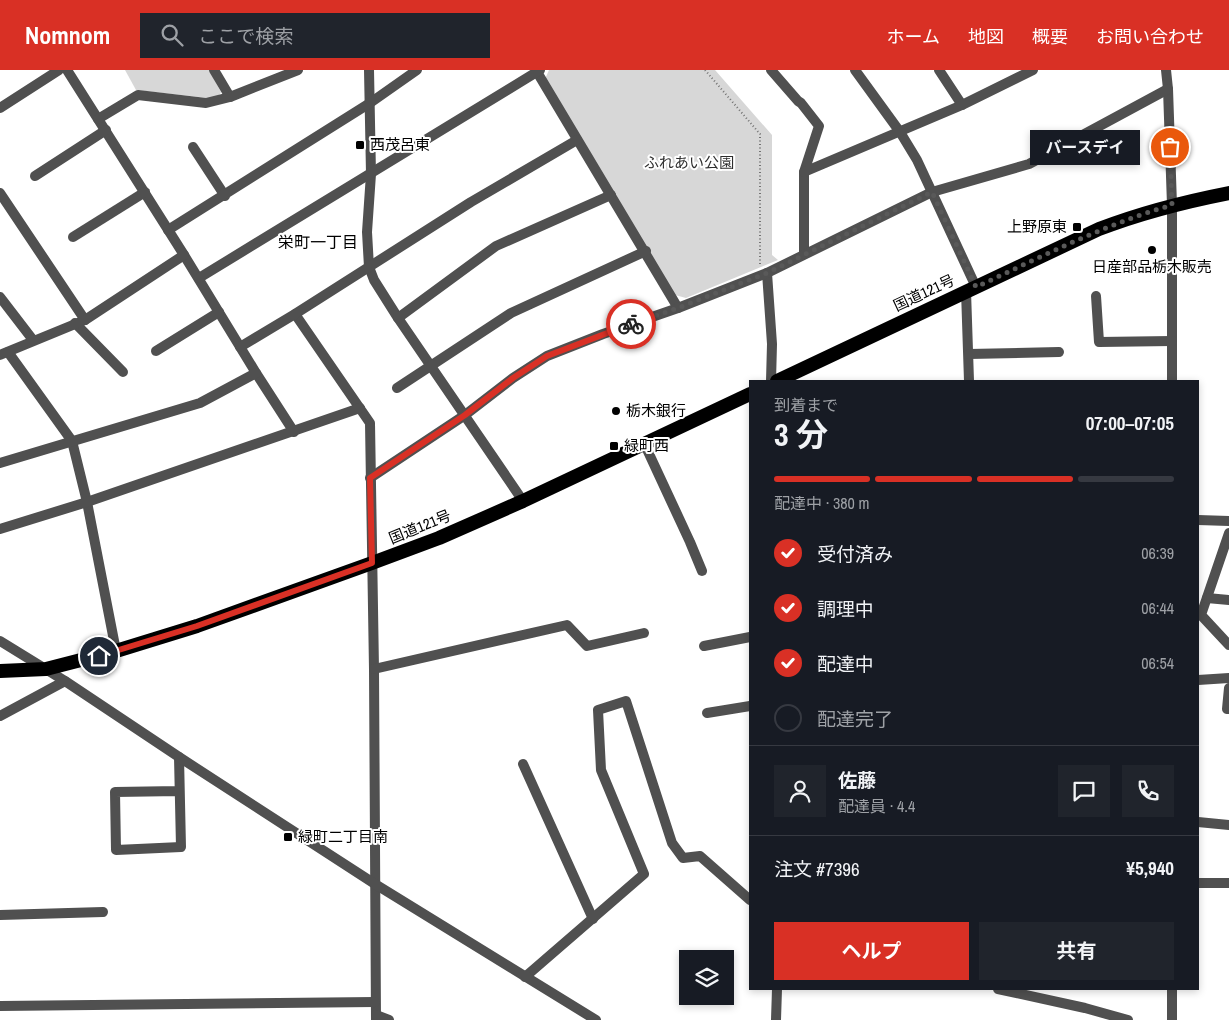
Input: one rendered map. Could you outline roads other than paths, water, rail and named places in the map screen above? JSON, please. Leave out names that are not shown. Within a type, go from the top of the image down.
[{"type":"highway","name":"国道121号","points":[[779,380],[1099,230],[1132,217],[1172,205],[1229,192]]},
{"type":"highway","name":"国道121号","points":[[0,671],[46,669],[116,651],[197,626],[372,563],[439,538],[523,501],[749,394]]},
{"type":"street","points":[[0,108],[59,70]]},
{"type":"street","points":[[67,70],[294,432]]},
{"type":"street","points":[[214,70],[230,97]]},
{"type":"street","points":[[98,119],[138,95],[206,103],[230,97],[298,70]]},
{"type":"street","points":[[369,70],[371,174],[367,232],[369,267],[374,280],[398,318],[523,501]]},
{"type":"street","points":[[168,230],[225,196],[370,103],[417,70]]},
{"type":"street","points":[[771,70],[819,126],[804,172],[804,253]]},
{"type":"street","points":[[854,70],[900,132],[932,192],[971,289],[969,380]]},
{"type":"street","points":[[939,70],[962,105]]},
{"type":"street","points":[[1166,70],[1172,205],[1172,380]]},
{"type":"street","points":[[199,278],[538,71],[577,140],[646,251],[678,308]]},
{"type":"street","points":[[804,172],[962,105],[1026,72]]},
{"type":"street","points":[[370,478],[465,415],[513,378],[547,356],[678,308],[804,253],[932,192],[1029,164],[1168,89]]},
{"type":"street","points":[[35,176],[106,130]]},
{"type":"street","points":[[240,347],[471,202],[577,140]]},
{"type":"street","points":[[193,147],[225,196]]},
{"type":"street","points":[[73,237],[145,192]]},
{"type":"street","points":[[0,193],[80,321],[123,372]]},
{"type":"street","points":[[398,318],[496,246],[611,195]]},
{"type":"street","points":[[397,388],[511,313],[646,251]]},
{"type":"street","points":[[116,651],[87,502],[72,441],[4,353],[80,321],[184,254]]},
{"type":"street","points":[[764,271],[772,344],[771,380]]},
{"type":"street","points":[[1096,296],[1099,342],[1172,341]]},
{"type":"street","points":[[0,297],[33,340]]},
{"type":"street","points":[[156,351],[219,312]]},
{"type":"street","points":[[295,314],[370,423],[374,669],[375,1002],[376,1018],[389,1020]]},
{"type":"street","points":[[969,354],[1059,352]]},
{"type":"street","points":[[0,463],[200,403],[256,373]]},
{"type":"street","points":[[0,529],[87,502],[360,408]]},
{"type":"street","points":[[644,443],[702,571]]},
{"type":"street","points":[[1199,520],[1229,521]]},
{"type":"street","points":[[1229,533],[1224,561],[1201,615],[1229,645]]},
{"type":"street","points":[[1207,598],[1229,600]]},
{"type":"street","points":[[374,669],[567,625],[587,646],[644,633]]},
{"type":"street","points":[[704,646],[749,636]]},
{"type":"street","points":[[0,641],[65,681],[179,758],[375,884],[596,1020]]},
{"type":"street","points":[[1199,680],[1229,678]]},
{"type":"street","points":[[0,716],[65,681]]},
{"type":"street","points":[[1229,688],[1227,709],[1229,709]]},
{"type":"street","points":[[525,977],[644,874],[601,770],[598,710],[626,701],[672,843],[683,858],[700,856],[749,899]]},
{"type":"street","points":[[707,713],[749,706]]},
{"type":"street","points":[[179,758],[181,847],[116,850],[115,792],[179,791]]},
{"type":"street","points":[[523,764],[593,919]]},
{"type":"street","points":[[1199,822],[1229,825]]},
{"type":"street","points":[[1199,883],[1229,883]]},
{"type":"street","points":[[0,914],[103,912]]},
{"type":"street","points":[[776,1020],[777,990]]},
{"type":"street","points":[[1002,990],[1128,1020]]},
{"type":"street","points":[[1172,990],[1172,1020]]},
{"type":"street","points":[[0,1006],[375,1002]]},
{"type":"place","name":"西茂呂東","points":[[360,145]]},
{"type":"place","name":"バースデイ","points":[[1170,147]]},
{"type":"place","name":"上野原東","points":[[1077,227]]},
{"type":"place","name":"日産部品栃木販売","points":[[1152,250]]},
{"type":"place","name":"栃木銀行","points":[[616,411]]},
{"type":"place","name":"緑町西","points":[[614,446]]},
{"type":"place","name":"緑町二丁目南","points":[[288,837]]},
{"type":"district","name":"栄町一丁目","points":[[318,242]]},
{"type":"park label","name":"ふれあい公園","points":[[689,163]]}]
